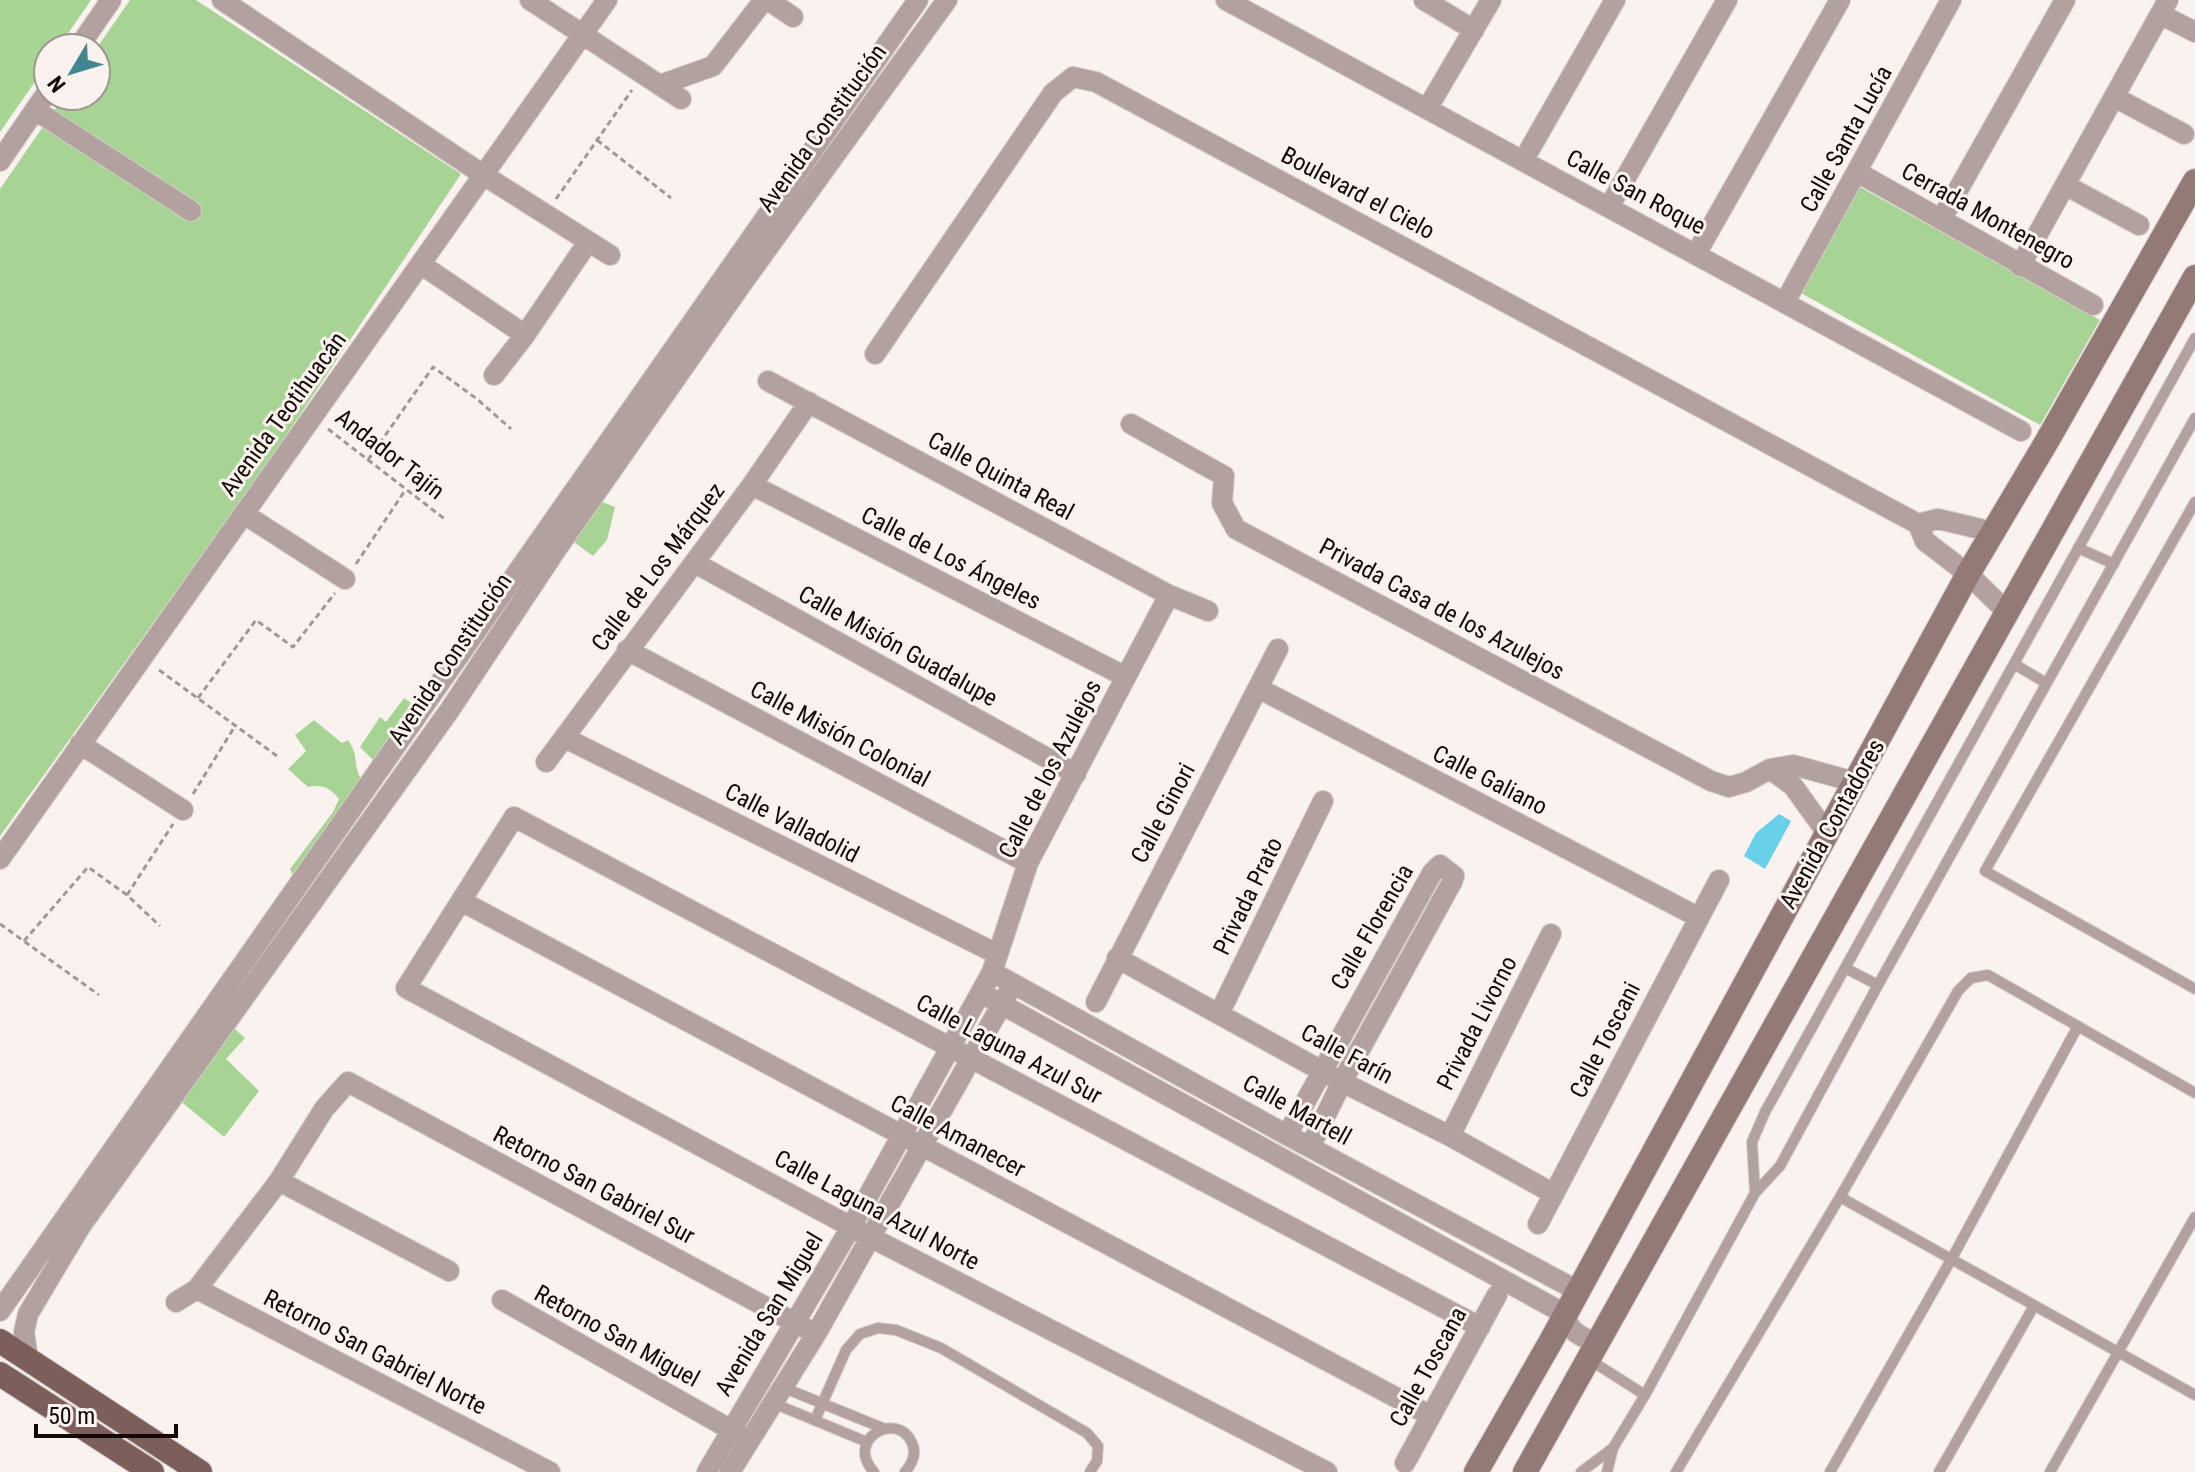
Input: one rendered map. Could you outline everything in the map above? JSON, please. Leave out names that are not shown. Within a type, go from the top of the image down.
[{"type":"main road","name":"Avenida Contadores","points":[[1476,1472],[1578,1291],[1968,574],[2195,181]]},
{"type":"main road","name":"Avenida Contadores","points":[[1525,1472],[2195,277]]},
{"type":"main road","points":[[0,1341],[200,1472]]},
{"type":"main road","points":[[0,1374],[152,1472]]},
{"type":"street","points":[[89,32],[111,0]]},
{"type":"street","points":[[222,0],[485,176],[610,255]]},
{"type":"street","points":[[530,0],[681,99]]},
{"type":"street","name":"Avenida Teotihuacán","points":[[0,859],[607,0]]},
{"type":"street","points":[[652,79],[713,66],[766,0],[793,17]]},
{"type":"street","name":"Avenida Constitución","points":[[72,1222],[266,967],[449,711],[918,0]]},
{"type":"street","name":"Avenida Constitución","points":[[0,1311],[42,1268],[248,955],[491,608],[733,280],[947,0]]},
{"type":"street","name":"Calle San Roque","points":[[1226,0],[2021,431]]},
{"type":"street","points":[[1424,0],[1474,30]]},
{"type":"street","points":[[1427,109],[1491,0]]},
{"type":"street","points":[[1523,161],[1615,0]]},
{"type":"street","points":[[1609,207],[1727,0]]},
{"type":"street","points":[[1696,254],[1840,0]]},
{"type":"street","name":"Calle Santa Lucía","points":[[1785,302],[1951,0]]},
{"type":"street","points":[[1941,220],[2065,0]]},
{"type":"street","points":[[2020,266],[2164,7],[2195,32]]},
{"type":"street","name":"Boulevard el Cielo","points":[[875,354],[1053,93],[1073,77],[1096,82],[1918,524],[1925,541],[1968,574],[2007,612]]},
{"type":"street","points":[[2114,97],[2184,134]]},
{"type":"street","points":[[0,161],[34,112]]},
{"type":"street","points":[[38,112],[191,211]]},
{"type":"street","name":"Cerrada Montenegro","points":[[1857,172],[2093,305]]},
{"type":"street","points":[[2065,185],[2139,225]]},
{"type":"street","points":[[494,375],[588,242]]},
{"type":"street","points":[[422,265],[525,335]]},
{"type":"street","name":"Calle Quinta Real","points":[[768,381],[1169,595],[1208,611]]},
{"type":"street","name":"Calle de Los Márquez","points":[[546,762],[752,485],[809,402]]},
{"type":"street","name":"Privada Casa de los Azulejos","points":[[1131,424],[1224,476],[1222,503],[1236,529],[1711,781],[1729,787],[1770,769]]},
{"type":"street","name":"Calle de Los Ángeles","points":[[752,485],[1126,677]]},
{"type":"street","points":[[244,514],[345,579]]},
{"type":"street","name":"Boulevard el Cielo","points":[[1918,524],[1938,519],[1993,532]]},
{"type":"street","name":"Calle Misión Guadalupe","points":[[695,563],[1076,774]]},
{"type":"street","name":"Calle de los Azulejos","points":[[994,963],[1028,863],[1169,595]]},
{"type":"street","points":[[491,608],[509,621]]},
{"type":"street","name":"Calle Ginori","points":[[1096,1002],[1278,649]]},
{"type":"street","name":"Calle Misión Colonial","points":[[627,650],[1028,863]]},
{"type":"street","name":"Calle Galiano","points":[[1258,688],[1698,917]]},
{"type":"street","name":"Calle Valladolid","points":[[565,738],[994,963]]},
{"type":"street","points":[[80,744],[183,810]]},
{"type":"street","points":[[1770,769],[1793,765],[1855,782]]},
{"type":"street","points":[[1770,769],[1793,786],[1827,833]]},
{"type":"street","name":"Privada Prato","points":[[1219,1014],[1323,801]]},
{"type":"street","name":"Calle Laguna Azul Sur","points":[[461,901],[514,817],[1480,1327]]},
{"type":"street","name":"Calle Florencia","points":[[1287,1135],[1379,965],[1432,873],[1440,865],[1454,876],[1310,1147]]},
{"type":"street","name":"Calle Toscani","points":[[1538,1224],[1719,880]]},
{"type":"street","name":"Calle Laguna Azul Norte","points":[[461,901],[406,988],[851,1227],[1327,1472]]},
{"type":"street","name":"Calle Amanecer","points":[[461,901],[1431,1416]]},
{"type":"street","name":"Privada Livorno","points":[[1450,1136],[1551,934]]},
{"type":"street","points":[[248,955],[266,967]]},
{"type":"street","name":"Calle Farín","points":[[1117,958],[1554,1194]]},
{"type":"street","name":"Calle Martell","points":[[994,963],[1013,984],[1578,1291]]},
{"type":"street","name":"Avenida San Miguel","points":[[707,1472],[851,1227],[981,993],[994,963]]},
{"type":"street","points":[[1379,965],[1401,975]]},
{"type":"street","name":"Avenida San Miguel","points":[[730,1472],[872,1238],[1013,984]]},
{"type":"street","name":"Calle Martell","points":[[981,993],[1565,1314],[1572,1332],[1592,1351]]},
{"type":"street","name":"Retorno San Gabriel Sur","points":[[279,1181],[324,1109],[348,1082],[816,1334]]},
{"type":"street","points":[[1223,1126],[1234,1105]]},
{"type":"street","points":[[1335,1188],[1346,1166]]},
{"type":"street","points":[[176,1302],[197,1289],[279,1181],[449,1271]]},
{"type":"street","name":"Avenida Constitución","points":[[28,1359],[24,1332],[42,1268]]},
{"type":"street","name":"Retorno San Gabriel Norte","points":[[197,1289],[550,1472]]},
{"type":"street","name":"Calle Toscana","points":[[1405,1463],[1497,1295]]},
{"type":"street","name":"Retorno San Miguel","points":[[502,1300],[750,1440]]},
{"type":"lane","points":[[1755,1193],[1752,1142],[1765,1112],[2195,338]]},
{"type":"lane","points":[[1607,1472],[1613,1448],[1755,1193],[1780,1166],[2195,418]]},
{"type":"lane","points":[[2195,502],[1985,871],[2195,989]]},
{"type":"lane","points":[[2078,548],[2114,564]]},
{"type":"lane","points":[[2014,664],[2046,683]]},
{"type":"lane","points":[[1845,968],[1878,985]]},
{"type":"lane","points":[[1676,1472],[1958,991],[1971,978],[1988,975],[2195,1093]]},
{"type":"lane","points":[[1830,1472],[1951,1260],[2078,1026]]},
{"type":"lane","points":[[1840,1197],[2195,1395]]},
{"type":"lane","points":[[2050,1472],[2195,1217]]},
{"type":"lane","points":[[1939,1472],[2034,1306]]},
{"type":"lane","points":[[815,1420],[846,1350],[860,1334],[878,1328],[896,1330],[941,1348],[1087,1433],[1098,1446],[1097,1461],[1090,1472]]},
{"type":"lane","points":[[1592,1351],[1645,1395]]},
{"type":"lane","points":[[778,1395],[821,1402],[885,1429],[900,1431],[911,1442],[914,1457],[906,1472]]},
{"type":"lane","points":[[778,1395],[815,1420],[867,1442]]},
{"type":"lane","points":[[874,1472],[865,1457],[867,1442],[872,1435],[885,1429]]},
{"type":"lane","points":[[1581,1472],[1613,1448]]},
{"type":"path","points":[[545,215],[597,140],[652,79]]},
{"type":"path","points":[[597,140],[671,198]]},
{"type":"path","points":[[368,460],[433,367],[511,429]]},
{"type":"path","name":"Andador Tajín","points":[[313,417],[446,520]]},
{"type":"path","points":[[198,698],[256,620],[293,647]]},
{"type":"path","points":[[143,658],[277,756]]},
{"type":"path","points":[[24,941],[88,867],[127,895],[160,926]]},
{"type":"path","points":[[0,924],[99,995]]},
{"type":"green space","points":[[0,0],[91,0],[69,32],[32,32],[32,86],[0,132]]},
{"type":"green space","points":[[130,0],[196,0],[461,174],[261,473],[0,836],[0,189],[53,112],[112,112],[112,32],[108,32]]},
{"type":"green space","points":[[1860,187],[2100,320],[2040,425],[1799,292]]},
{"type":"green space","points":[[600,501],[615,507],[607,540],[593,556],[571,540]]},
{"type":"green space","points":[[404,698],[413,704],[374,761],[360,747],[380,717],[386,722]]},
{"type":"green space","points":[[314,720],[342,743],[348,740],[362,780],[293,876],[290,869],[333,812],[339,799],[326,788],[308,787],[288,769],[306,751],[295,735]]},
{"type":"green space","points":[[228,1023],[245,1038],[226,1059],[259,1091],[224,1137],[179,1100]]},
{"type":"water","points":[[1779,814],[1791,821],[1765,869],[1744,856],[1756,833]]}]
